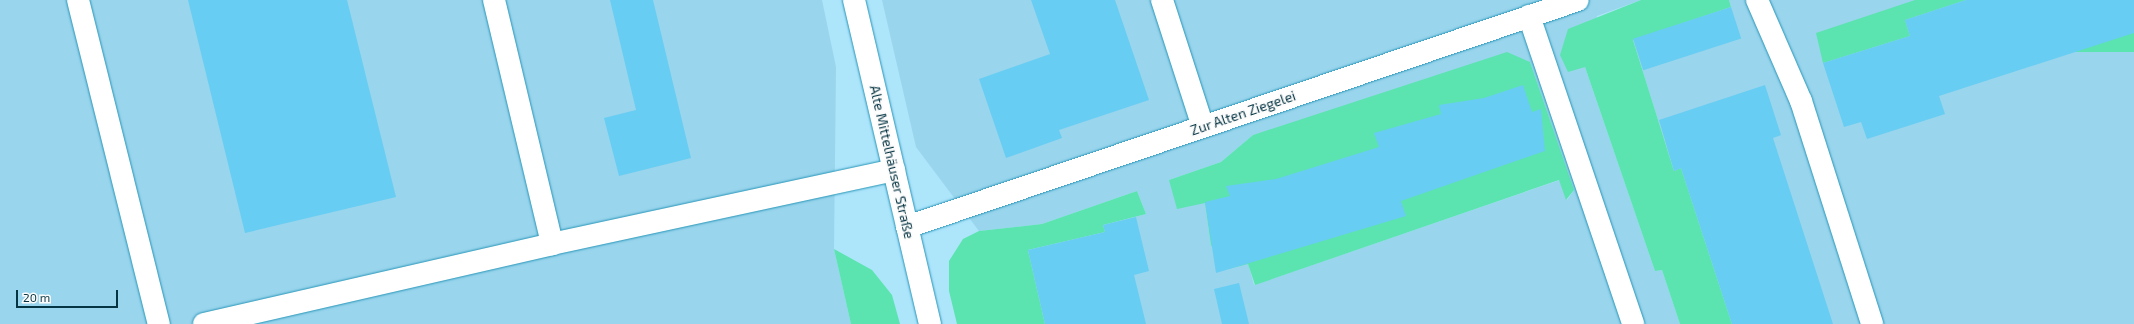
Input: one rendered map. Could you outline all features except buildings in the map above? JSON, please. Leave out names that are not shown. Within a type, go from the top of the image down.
[{"type":"street","points":[[78,0],[158,324]]},
{"type":"street","points":[[494,0],[552,244]]},
{"type":"street","name":"Alte Mittelhäuser Straße","points":[[854,0],[930,324]]},
{"type":"street","points":[[1162,0],[1203,127]]},
{"type":"street","name":"Zur Alten Ziegelei","points":[[907,227],[1578,0]]},
{"type":"street","points":[[1757,0],[1801,101],[1872,324]]},
{"type":"street","points":[[1529,16],[1633,324]]},
{"type":"street","points":[[204,324],[552,244],[894,170]]},
{"type":"shaded area","points":[[0,0],[822,0],[836,67],[834,249],[851,324],[0,324]]},
{"type":"shaded area","points":[[882,0],[1641,0],[1597,16],[1585,67],[1655,271],[1662,270],[1680,324],[1045,324],[1028,250],[1105,232],[1103,225],[1146,214],[1137,191],[1042,224],[979,231],[916,147]],"holes":[[[1530,62],[1574,190],[1567,200],[1560,180],[1254,285],[1248,263],[1220,244],[1211,246],[1205,202],[1169,180],[1221,162],[1253,135]]]},
{"type":"shaded area","points":[[1729,0],[2134,0],[2134,324],[1732,324],[1681,169],[1674,171],[1633,40],[1731,7]]},
{"type":"green space","points":[[1641,0],[1729,0],[1731,7],[1633,40],[1674,171],[1681,168],[1732,324],[1680,324],[1662,270],[1655,271],[1585,67],[1568,72],[1560,55],[1568,29]]},
{"type":"green space","points":[[1915,0],[1966,0],[1905,20],[1910,36],[1823,63],[1816,33]]},
{"type":"green space","points":[[1929,33],[2134,33],[2134,52],[1929,52]]},
{"type":"green space","points":[[1507,52],[1530,62],[1574,190],[1566,200],[1559,180],[1255,285],[1248,264],[1228,269],[1219,244],[1211,246],[1205,203],[1177,209],[1169,180],[1221,162],[1253,135]]},
{"type":"green space","points":[[1137,191],[1146,214],[1103,225],[1105,232],[1028,250],[1045,324],[957,324],[949,291],[949,261],[963,239],[979,231],[1042,224]]},
{"type":"green space","points":[[834,249],[872,270],[892,295],[900,324],[851,324]]}]
